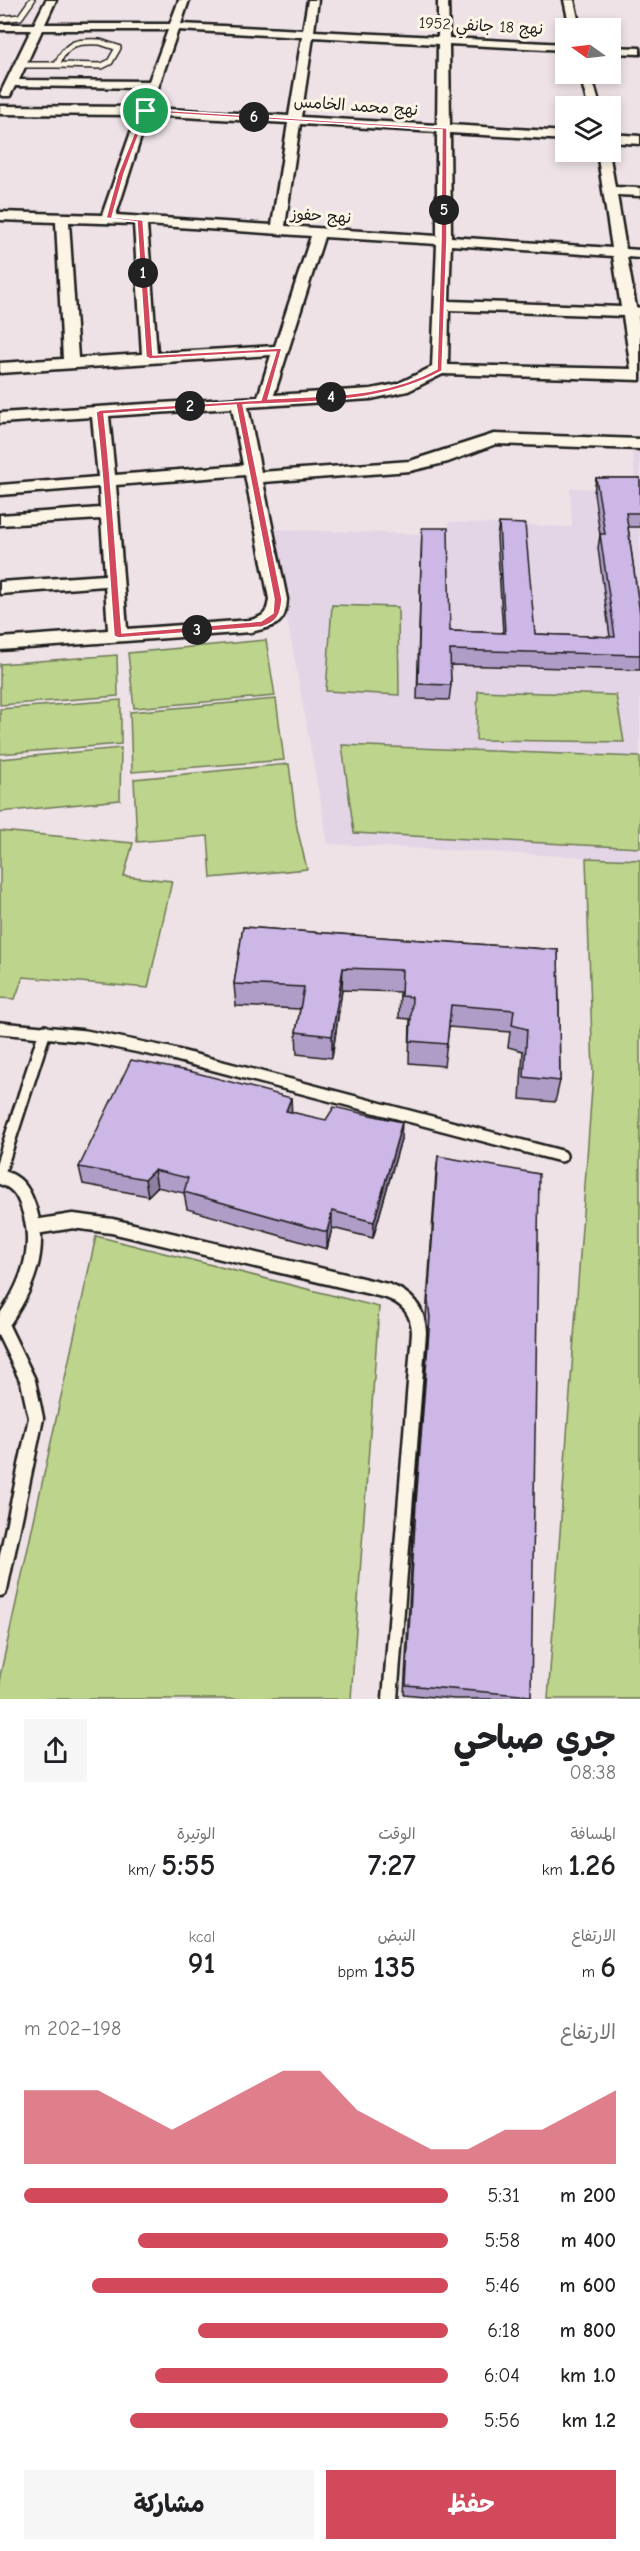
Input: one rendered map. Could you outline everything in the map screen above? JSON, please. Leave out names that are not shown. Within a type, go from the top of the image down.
[{"type":"street","points":[[0,108],[51,0]]},
{"type":"street","points":[[108,218],[121,174],[146,111],[184,0]]},
{"type":"street","points":[[278,229],[313,0]]},
{"type":"street","points":[[440,369],[444,240],[443,0]]},
{"type":"street","points":[[569,0],[573,18]]},
{"type":"street","name":"نهج 18 جانفي 1952","points":[[0,27],[174,27],[555,46]]},
{"type":"street","points":[[621,50],[640,51]]},
{"type":"street","points":[[12,82],[155,85]]},
{"type":"street","name":"نهج محمد الخامس","points":[[0,108],[146,111],[555,135]]},
{"type":"street","points":[[621,139],[640,140]]},
{"type":"street","points":[[0,418],[264,402],[389,391],[417,382],[440,369],[640,374],[634,312],[618,252],[605,162]]},
{"type":"street","points":[[609,191],[640,192]]},
{"type":"street","name":"نهج حفوز","points":[[0,216],[108,218],[640,254]]},
{"type":"street","points":[[62,217],[71,363]]},
{"type":"street","points":[[140,220],[150,357]]},
{"type":"street","points":[[264,402],[319,232]]},
{"type":"street","points":[[442,305],[634,312]]},
{"type":"street","points":[[0,368],[280,350]]},
{"type":"street","points":[[0,644],[250,626],[270,621],[277,613],[278,599],[239,403]]},
{"type":"street","points":[[100,412],[108,481],[108,513],[118,636]]},
{"type":"street","points":[[0,490],[108,481],[410,466],[442,458],[494,439],[640,444]]},
{"type":"street","points":[[0,520],[108,513]]},
{"type":"street","points":[[0,588],[114,580]]},
{"type":"lane","points":[[0,19],[20,17],[32,0]]},
{"type":"lane","points":[[21,65],[57,66],[106,65],[111,62],[118,48],[113,44],[75,44],[66,49],[57,66]]},
{"type":"lane","points":[[0,1028],[45,1031],[115,1041],[169,1053],[561,1156]]},
{"type":"lane","points":[[0,1170],[45,1031]]},
{"type":"lane","points":[[0,1177],[17,1184],[31,1209],[36,1247],[32,1267],[20,1297],[0,1325],[30,1380],[35,1398],[36,1418],[0,1588]]},
{"type":"lane","points":[[35,1227],[60,1220],[87,1221],[112,1226],[387,1291],[405,1299],[412,1305],[419,1322],[420,1332],[390,1699]]},
{"type":"shaded area","points":[[632,450],[640,450],[640,860],[328,844],[289,629],[264,529],[448,535],[449,522],[572,527],[570,488],[636,489]]},
{"type":"green space","points":[[332,605],[398,607],[399,695],[326,691]]},
{"type":"green space","points":[[266,640],[275,696],[134,708],[128,653]]},
{"type":"green space","points":[[117,655],[118,696],[0,705],[0,664]]},
{"type":"green space","points":[[478,691],[616,695],[624,742],[476,740]]},
{"type":"green space","points":[[276,699],[284,760],[132,772],[130,712]]},
{"type":"green space","points":[[121,700],[121,744],[0,754],[0,709]]},
{"type":"green space","points":[[342,745],[640,757],[640,848],[354,833]]},
{"type":"green space","points":[[121,748],[120,800],[0,812],[0,759]]},
{"type":"green space","points":[[289,764],[297,828],[307,869],[211,878],[208,836],[137,842],[134,779]]},
{"type":"green space","points":[[0,831],[133,843],[124,876],[172,881],[148,988],[23,977],[15,999],[0,998]]},
{"type":"green space","points":[[586,858],[640,860],[640,1699],[548,1699],[593,1074]]},
{"type":"green space","points":[[96,1236],[379,1307],[351,1699],[0,1699],[0,1676]]},
{"type":"building","points":[[596,478],[640,478],[640,513],[626,513],[640,614],[640,655],[450,650],[451,685],[418,684],[422,528],[448,528],[450,631],[505,633],[499,523],[525,524],[535,634],[615,637],[600,534],[605,534]]},
{"type":"building","points":[[243,927],[558,950],[560,1081],[524,1077],[527,1029],[512,1025],[514,1010],[451,1005],[447,1044],[410,1041],[412,997],[401,996],[402,970],[343,968],[332,1036],[296,1032],[304,987],[234,984]]},
{"type":"building","points":[[131,1060],[193,1072],[291,1098],[286,1111],[326,1120],[334,1107],[402,1122],[374,1222],[332,1211],[327,1232],[184,1192],[188,1178],[154,1170],[145,1179],[79,1167]]},
{"type":"building","points":[[438,1156],[539,1174],[531,1696],[406,1685]]},
{"type":"route","points":[[146,111],[121,174],[108,218],[140,220],[150,357],[280,350],[264,402],[239,403],[100,412],[108,481],[108,513],[118,636],[262,624],[270,621],[277,613],[278,599],[239,403],[264,402],[371,394],[389,391],[417,382],[440,369],[444,240],[444,128],[146,111]]}]
